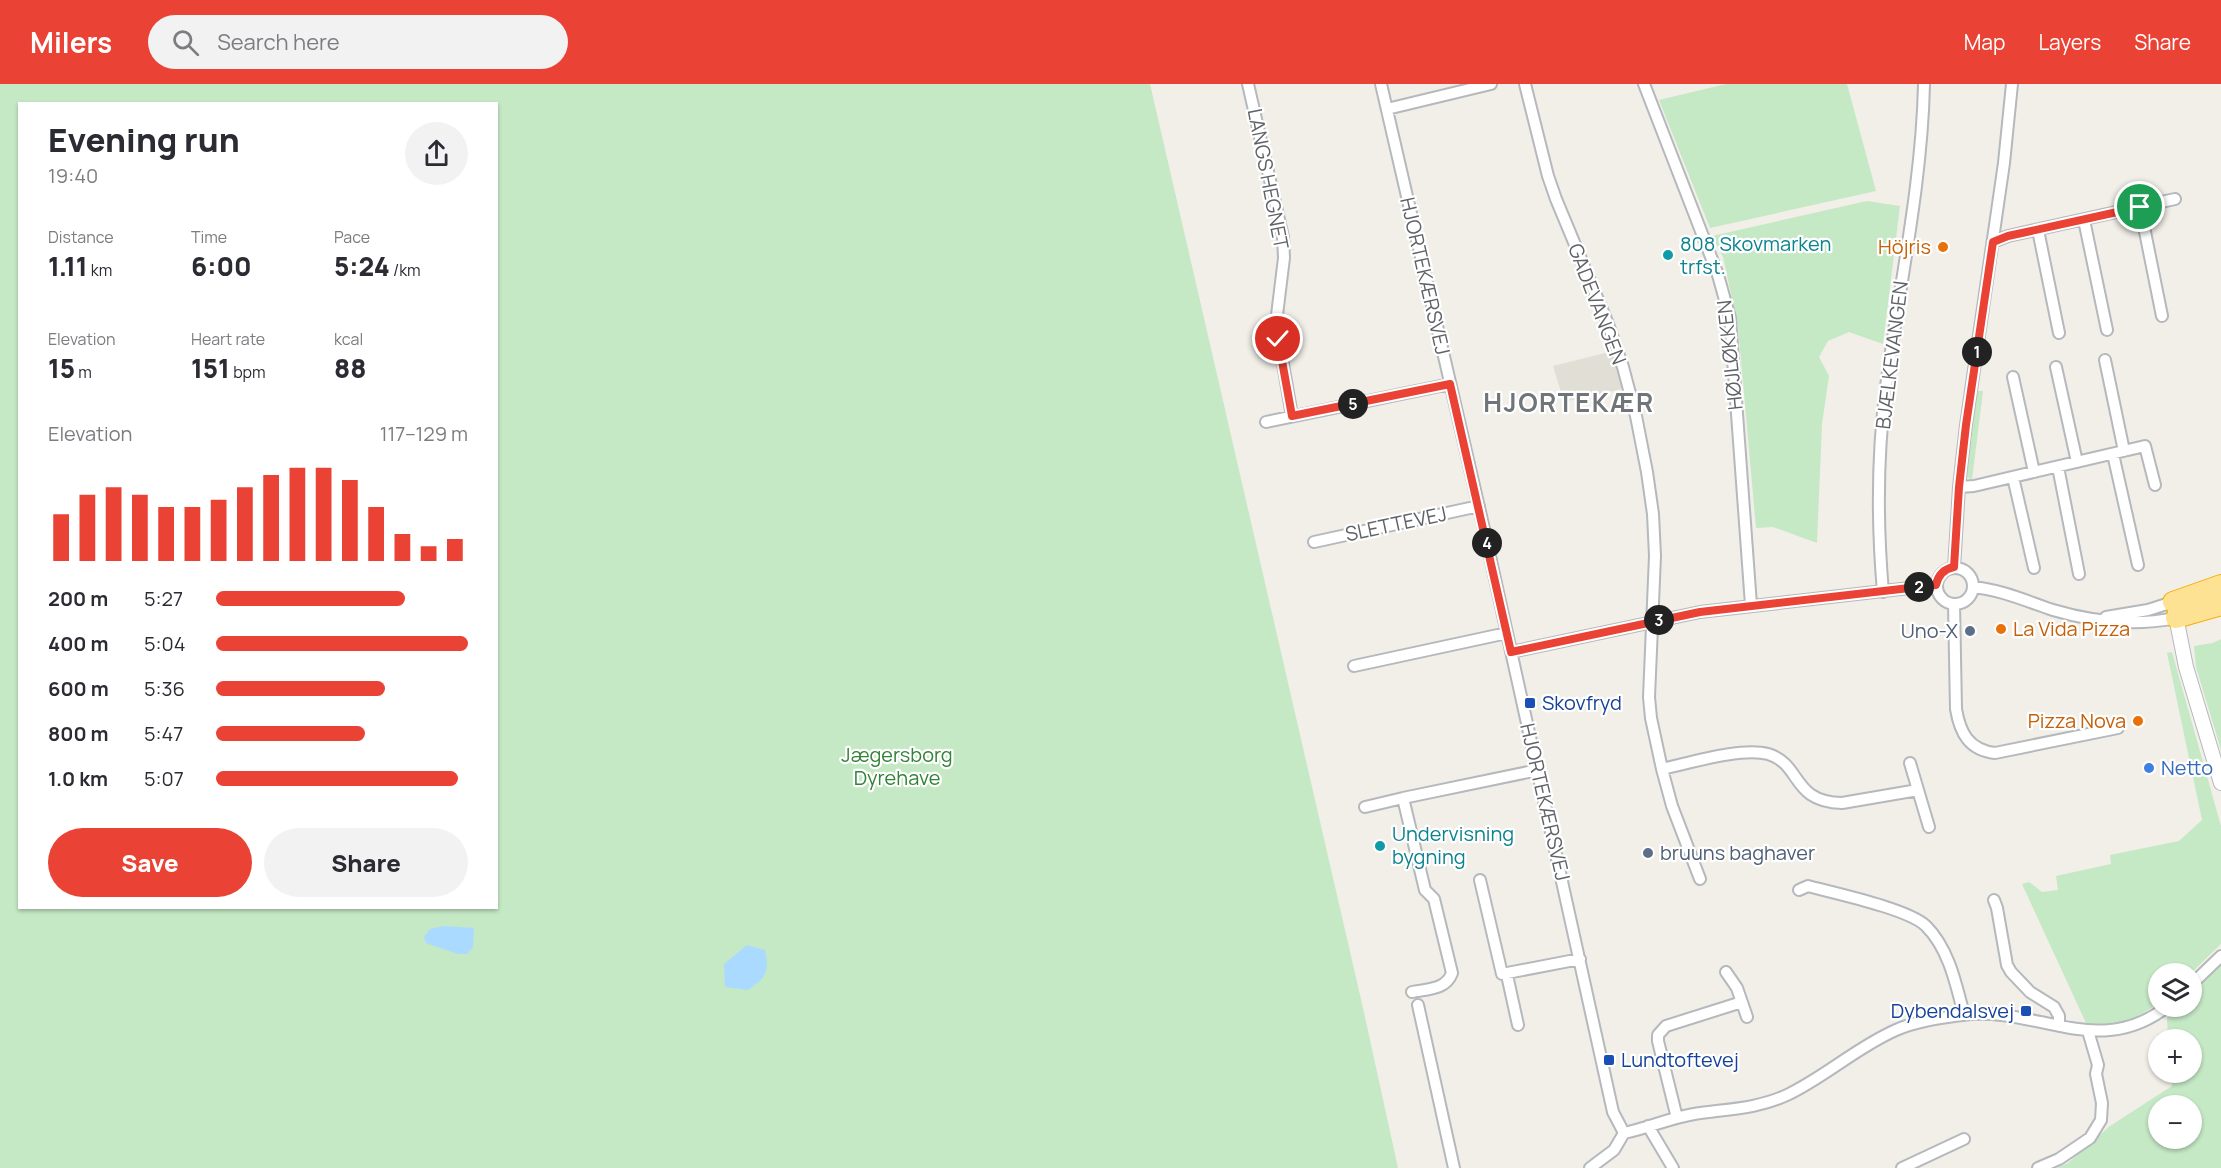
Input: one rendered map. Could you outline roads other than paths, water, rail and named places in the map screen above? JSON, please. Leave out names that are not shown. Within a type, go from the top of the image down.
[{"type":"highway","points":[[2175,610],[2221,585]]},
{"type":"highway","points":[[2175,610],[2221,605]]},
{"type":"street","name":"LANGS HEGNET","points":[[1248,84],[1283,237],[1284,258],[1276,323],[1292,416]]},
{"type":"street","name":"HJORTEKÆRSVEJ","points":[[1381,84],[1479,506],[1614,1112],[1624,1133]]},
{"type":"street","points":[[1387,109],[1491,84]]},
{"type":"street","name":"GADEVANGEN","points":[[1525,84],[1548,176],[1608,324],[1636,418],[1653,514],[1654,556],[1649,697],[1651,718],[1672,806],[1700,879]]},
{"type":"street","name":"HØJLØKKEN","points":[[1644,84],[1718,275],[1730,318],[1751,605]]},
{"type":"street","name":"BJÆLKEVANGEN","points":[[1882,592],[1878,540],[1881,440],[1924,106],[1924,84]]},
{"type":"street","points":[[1954,567],[1959,487],[2004,163],[2012,84]]},
{"type":"street","points":[[1993,242],[2008,236],[2175,200]]},
{"type":"street","points":[[2140,207],[2162,316]]},
{"type":"street","points":[[2084,220],[2107,330]]},
{"type":"street","points":[[2038,231],[2058,333]]},
{"type":"street","points":[[2105,360],[2118,453],[2138,565]]},
{"type":"street","points":[[2056,367],[2077,462]]},
{"type":"street","points":[[2013,377],[2034,472]]},
{"type":"street","points":[[1266,422],[1450,384]]},
{"type":"street","points":[[1959,487],[1974,486],[2145,446],[2155,485]]},
{"type":"street","points":[[2058,467],[2079,574]]},
{"type":"street","points":[[2013,477],[2034,568]]},
{"type":"street","name":"SLETTEVEJ","points":[[1314,542],[1479,506]]},
{"type":"street","points":[[1954,567],[1968,573],[1973,588],[1966,600],[1954,604],[1942,598],[1936,585],[1944,571],[1954,567]]},
{"type":"street","points":[[1511,652],[1652,621],[1751,605],[1936,585]]},
{"type":"street","points":[[1973,588],[2002,592],[2054,610],[2118,622],[2156,622],[2175,610]]},
{"type":"street","points":[[1954,604],[1956,709],[1964,737],[1975,747],[1984,752],[1995,753],[2118,728]]},
{"type":"street","points":[[2096,618],[2148,610],[2175,610]]},
{"type":"street","points":[[2175,610],[2187,667],[2221,783]]},
{"type":"street","points":[[1354,666],[1507,633]]},
{"type":"street","points":[[1662,769],[1737,753],[1756,752],[1769,754],[1780,760],[1788,767],[1804,790],[1817,799],[1829,803],[1842,803],[1918,790]]},
{"type":"street","points":[[1910,763],[1929,827]]},
{"type":"street","points":[[1365,807],[1538,770]]},
{"type":"street","points":[[1403,798],[1425,890],[1434,899],[1452,973],[1449,982],[1441,987],[1412,992]]},
{"type":"street","points":[[1480,880],[1502,974],[1507,975],[1580,959]]},
{"type":"street","points":[[1799,890],[1808,886],[1907,914],[1924,924],[1935,936],[1949,962],[1964,1015]]},
{"type":"street","points":[[1994,900],[2007,965],[2030,992],[2054,1007],[2059,1016],[2059,1026]]},
{"type":"street","points":[[2202,974],[2221,956]]},
{"type":"street","points":[[1726,972],[1737,988],[1747,1017]]},
{"type":"street","points":[[1507,975],[1518,1025]]},
{"type":"street","points":[[1677,1118],[1658,1041],[1661,1029],[1742,1002]]},
{"type":"street","points":[[1418,1005],[1454,1168]]},
{"type":"street","points":[[1590,1168],[1614,1150],[1624,1133],[1677,1118],[1743,1109],[1764,1103],[1807,1084],[1896,1030],[1936,1019],[1964,1015],[2000,1016],[2088,1031],[2114,1031],[2135,1027],[2152,1017]]},
{"type":"street","points":[[2038,1168],[2059,1159],[2090,1138],[2101,1120],[2102,1103],[2096,1074],[2098,1065],[2088,1031]]},
{"type":"street","points":[[1648,1126],[1673,1168]]},
{"type":"street","points":[[1902,1168],[1964,1139]]},
{"type":"water","points":[[444,926],[474,928],[473,947],[467,954],[458,954],[426,943],[424,937],[430,929]]},
{"type":"water","points":[[747,945],[765,950],[767,969],[763,978],[748,990],[725,987],[724,964]]},
{"type":"place","name":"Höjris","points":[[1943,247]]},
{"type":"place","name":"808 Skovmarken trfst.","points":[[1668,255]]},
{"type":"place","name":"La Vida Pizza","points":[[2001,629]]},
{"type":"place","name":"Uno-X","points":[[1970,631]]},
{"type":"place","name":"Skovfryd","points":[[1530,703]]},
{"type":"place","name":"Pizza Nova","points":[[2138,721]]},
{"type":"place","name":"Netto","points":[[2149,768]]},
{"type":"place","name":"Undervisning bygning","points":[[1380,846]]},
{"type":"place","name":"bruuns baghaver","points":[[1648,853]]},
{"type":"place","name":"Dybendalsvej","points":[[2026,1011]]},
{"type":"place","name":"Lundtoftevej","points":[[1609,1060]]},
{"type":"district","name":"HJORTEKÆR","points":[[1569,403]]},
{"type":"park label","name":"Jægersborg Dyrehave","points":[[897,766]]}]
